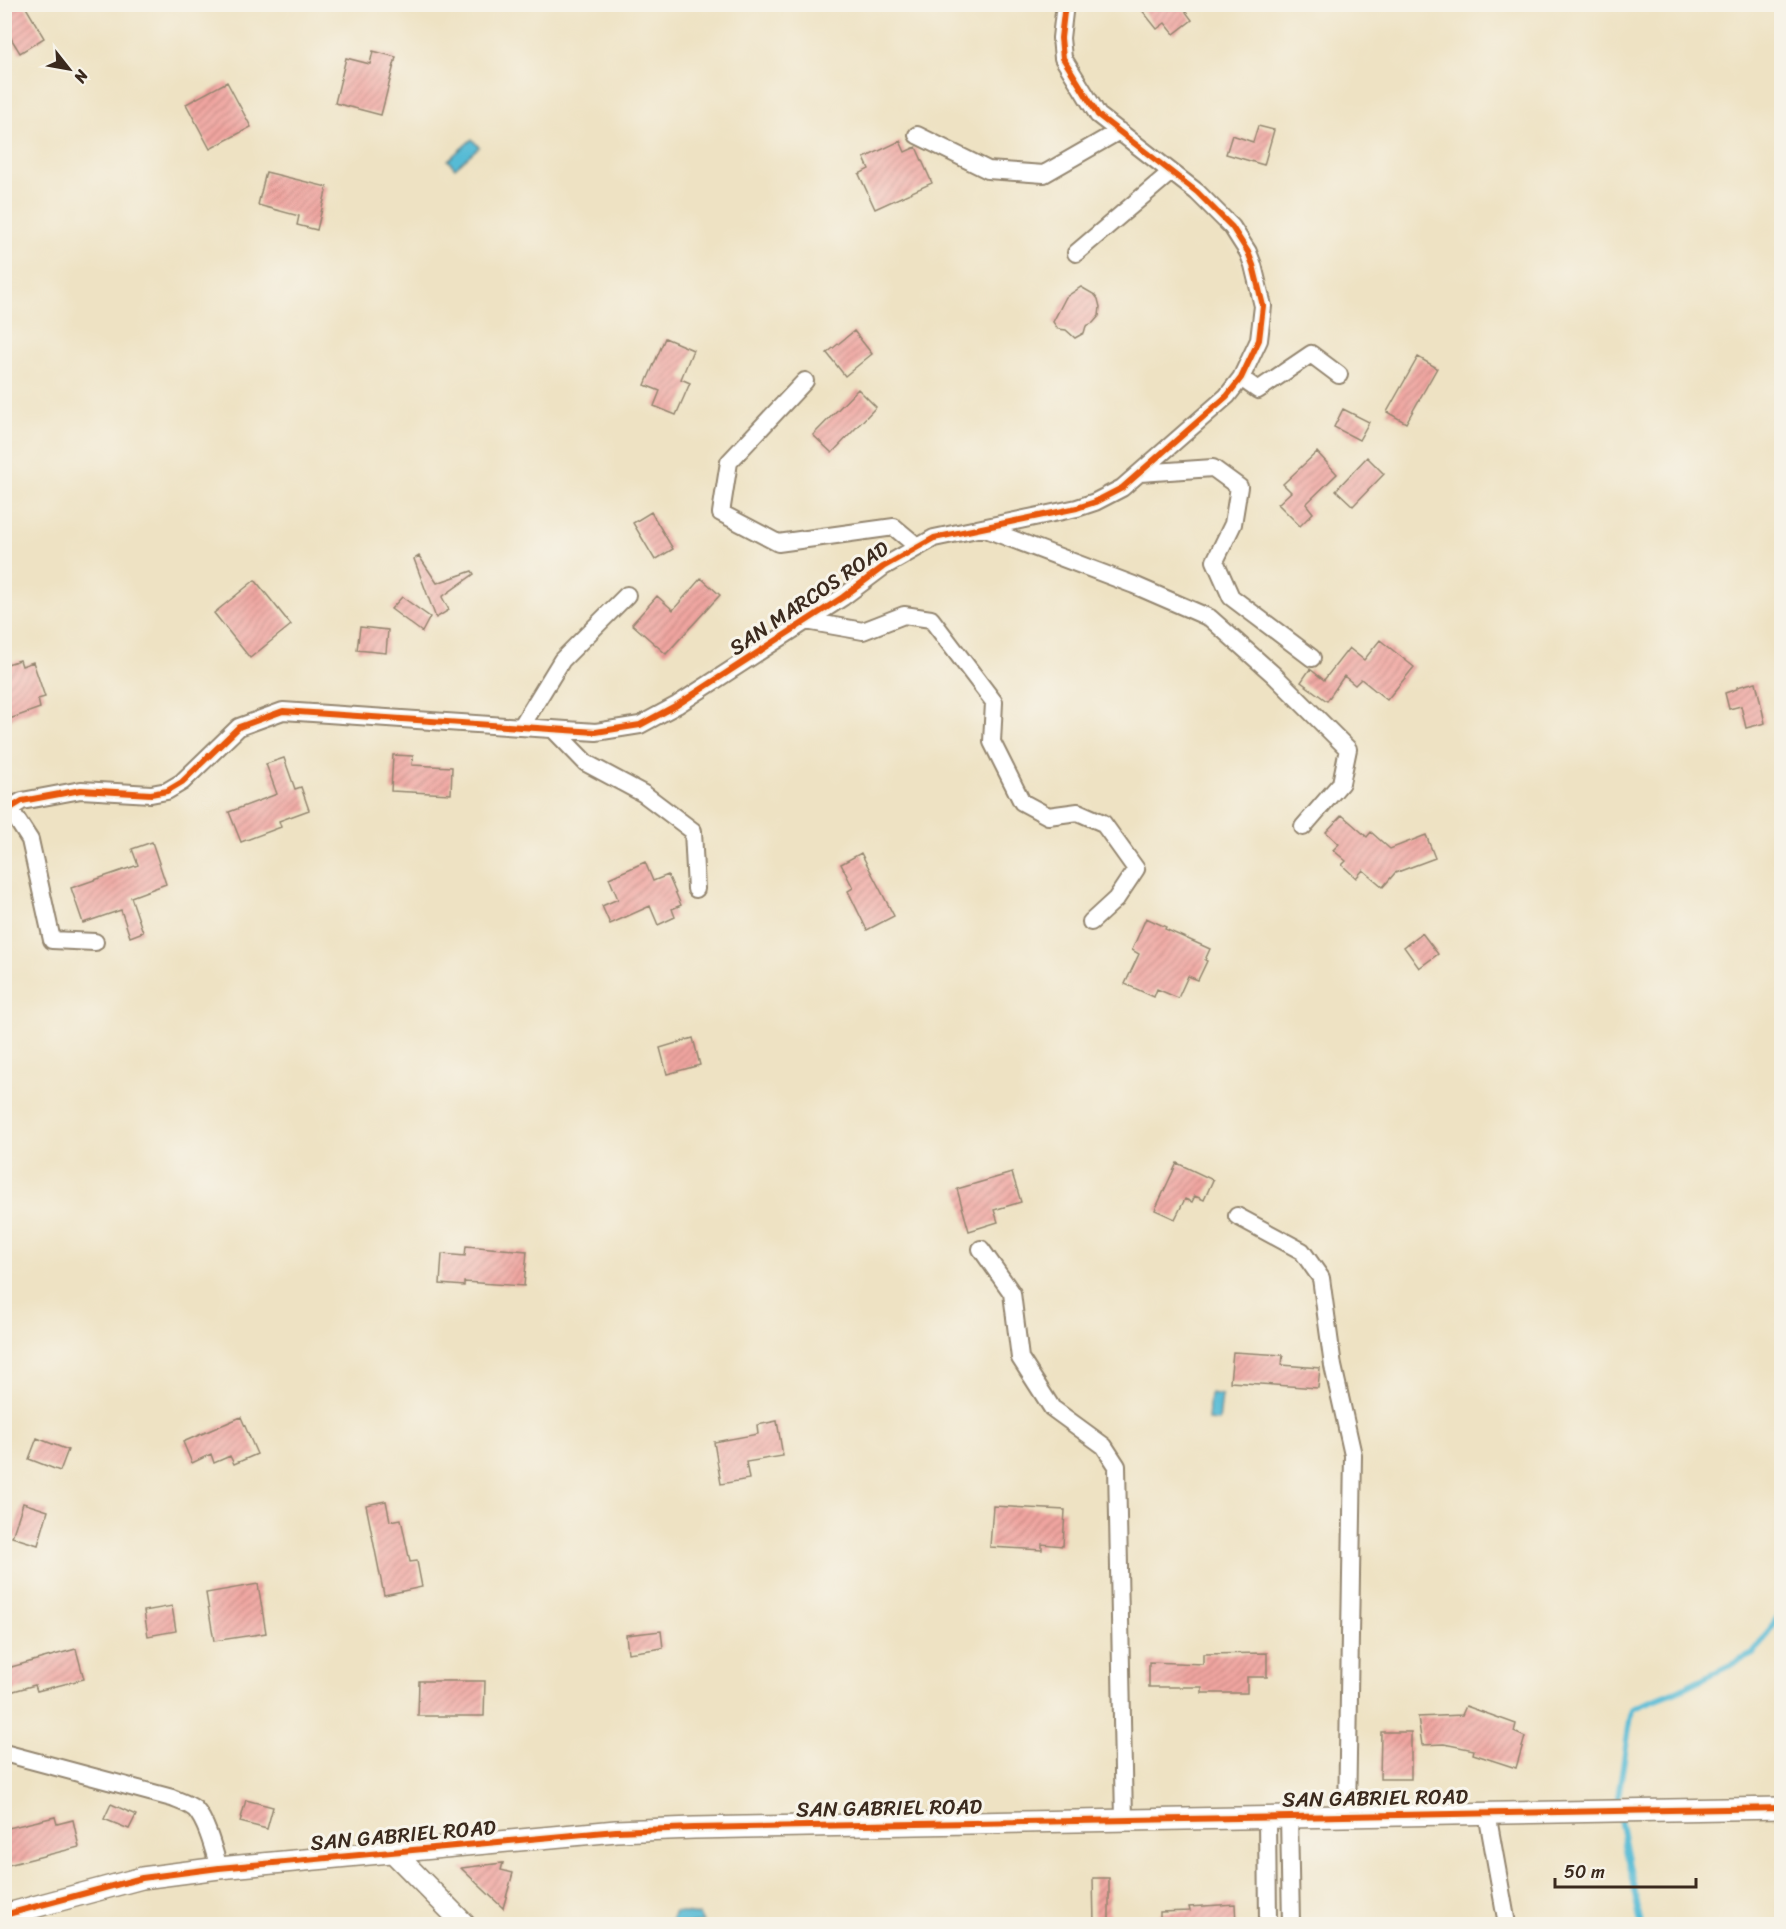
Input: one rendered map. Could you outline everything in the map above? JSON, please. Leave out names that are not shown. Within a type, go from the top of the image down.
[{"type":"street","name":"SAN MARCOS ROAD","points":[[6,805],[81,790],[151,794],[167,791],[188,777],[239,727],[284,711],[596,732],[640,725],[677,705],[843,597],[883,567],[934,538],[1077,508],[1095,502],[1122,488],[1227,396],[1241,378],[1259,340],[1263,306],[1248,252],[1232,227],[1197,192],[1098,115],[1063,57],[1061,38],[1065,4]]},
{"type":"street","points":[[917,135],[988,170],[1044,174],[1119,131]]},
{"type":"street","points":[[1076,253],[1171,172]]},
{"type":"street","points":[[1241,378],[1258,390],[1311,354],[1339,375]]},
{"type":"street","points":[[806,381],[729,462],[721,513],[778,543],[894,527],[918,547]]},
{"type":"street","points":[[1140,473],[1213,468],[1239,487],[1233,524],[1215,561],[1231,597],[1312,658]]},
{"type":"street","points":[[982,528],[1134,585],[1210,618],[1274,675],[1347,749],[1341,783],[1303,827]]},
{"type":"street","points":[[520,727],[562,660],[627,595]]},
{"type":"street","points":[[806,621],[863,631],[904,615],[931,619],[994,702],[992,742],[1022,802],[1048,816],[1078,812],[1103,823],[1136,869],[1116,899],[1091,922]]},
{"type":"street","points":[[553,729],[586,763],[644,794],[693,831],[696,889]]},
{"type":"street","points":[[6,805],[30,840],[52,940],[95,942]]},
{"type":"street","points":[[1237,1216],[1302,1251],[1321,1278],[1333,1366],[1353,1455],[1347,1815]]},
{"type":"street","points":[[981,1249],[1012,1293],[1020,1358],[1052,1408],[1104,1446],[1117,1466],[1124,1820]]},
{"type":"street","points":[[4,1753],[172,1798],[194,1808],[202,1820],[219,1868]]},
{"type":"street","name":"SAN GABRIEL ROAD","points":[[4,1915],[142,1878],[219,1868],[627,1831],[1289,1816],[1782,1808]]},
{"type":"street","points":[[1487,1813],[1507,1924]]},
{"type":"street","points":[[1289,1816],[1291,1924]]},
{"type":"street","points":[[1266,1817],[1268,1924]]},
{"type":"street","points":[[393,1853],[464,1924]]},
{"type":"water","points":[[472,139],[479,147],[455,168],[448,160]]},
{"type":"water","points":[[1210,1393],[1222,1395],[1219,1421],[1208,1420]]},
{"type":"water","points":[[675,1912],[699,1915],[703,1923],[673,1924],[672,1918]]},
{"type":"building","points":[[4,4],[24,4],[44,38],[20,53],[4,27]]},
{"type":"building","points":[[1137,4],[1180,4],[1192,20],[1174,34],[1165,23],[1157,29]]},
{"type":"building","points":[[373,51],[396,57],[381,115],[335,103],[346,58],[370,64]]},
{"type":"building","points":[[227,82],[251,127],[210,149],[186,104]]},
{"type":"building","points":[[1258,126],[1274,130],[1264,165],[1226,154],[1232,135],[1253,142]]},
{"type":"building","points":[[900,141],[905,152],[916,147],[932,183],[875,209],[859,174],[869,169],[864,158]]},
{"type":"building","points":[[266,172],[327,187],[317,230],[297,225],[299,216],[258,205]]},
{"type":"building","points":[[1081,287],[1098,299],[1099,316],[1093,323],[1086,326],[1084,333],[1075,338],[1066,330],[1058,329],[1053,322],[1066,297]]},
{"type":"building","points":[[854,331],[872,354],[845,376],[827,353]]},
{"type":"building","points":[[665,338],[693,350],[681,379],[690,383],[676,415],[654,406],[660,391],[645,385]]},
{"type":"building","points":[[1418,357],[1437,368],[1406,423],[1387,412]]},
{"type":"building","points":[[858,389],[876,407],[832,453],[813,435]]},
{"type":"building","points":[[1343,409],[1369,422],[1359,440],[1334,427]]},
{"type":"building","points":[[1317,452],[1337,474],[1306,504],[1313,513],[1300,526],[1278,504],[1291,492],[1283,484]]},
{"type":"building","points":[[1367,457],[1384,474],[1353,506],[1336,490]]},
{"type":"building","points":[[651,512],[673,549],[655,560],[633,523]]},
{"type":"building","points":[[419,556],[437,583],[472,571],[474,574],[442,597],[449,610],[436,618],[414,559]]},
{"type":"building","points":[[701,578],[720,595],[666,654],[632,624],[657,596],[673,610]]},
{"type":"building","points":[[255,580],[291,625],[250,658],[214,613]]},
{"type":"building","points":[[402,597],[430,617],[422,632],[391,609]]},
{"type":"building","points":[[360,627],[388,630],[386,653],[357,650]]},
{"type":"building","points":[[1380,640],[1414,667],[1387,700],[1361,679],[1355,685],[1344,676],[1327,701],[1301,682],[1310,669],[1324,680],[1349,648],[1364,660]]},
{"type":"building","points":[[20,660],[22,666],[33,662],[45,697],[38,699],[40,708],[4,721],[4,665]]},
{"type":"building","points":[[1756,682],[1765,723],[1746,728],[1741,706],[1729,709],[1725,693]]},
{"type":"building","points":[[393,755],[413,756],[412,765],[452,767],[451,794],[391,791]]},
{"type":"building","points":[[284,758],[295,789],[301,787],[309,810],[279,821],[281,827],[241,842],[229,812],[277,794],[266,764]]},
{"type":"building","points":[[1342,815],[1367,837],[1371,832],[1390,849],[1426,835],[1435,858],[1395,873],[1383,887],[1363,870],[1356,878],[1342,865],[1346,861],[1333,850],[1339,844],[1326,832]]},
{"type":"building","points":[[152,842],[166,884],[131,897],[143,932],[130,937],[121,910],[83,923],[71,888],[138,865],[132,849]]},
{"type":"building","points":[[861,853],[894,916],[867,930],[848,891],[853,888],[841,864]]},
{"type":"building","points":[[645,862],[653,881],[668,875],[681,905],[672,909],[675,917],[658,925],[650,906],[610,924],[602,906],[618,899],[609,878]]},
{"type":"building","points":[[1146,918],[1210,949],[1198,980],[1188,976],[1178,998],[1157,989],[1154,997],[1125,984],[1139,954],[1132,950]]},
{"type":"building","points":[[1422,933],[1438,954],[1419,968],[1404,947]]},
{"type":"building","points":[[693,1038],[700,1065],[667,1074],[660,1048]]},
{"type":"building","points":[[1177,1163],[1213,1180],[1204,1200],[1195,1196],[1192,1202],[1185,1199],[1175,1219],[1155,1210]]},
{"type":"building","points":[[1012,1173],[1021,1202],[994,1210],[998,1222],[969,1231],[957,1189]]},
{"type":"building","points":[[466,1246],[527,1251],[524,1286],[464,1282],[464,1286],[440,1284],[442,1254],[465,1256]]},
{"type":"building","points":[[1233,1352],[1283,1355],[1282,1365],[1320,1368],[1318,1388],[1230,1382]]},
{"type":"building","points":[[241,1417],[257,1454],[234,1464],[230,1456],[214,1463],[211,1454],[192,1463],[183,1442]]},
{"type":"building","points":[[777,1421],[783,1456],[746,1462],[749,1479],[721,1484],[714,1442],[758,1434],[757,1425]]},
{"type":"building","points":[[37,1438],[68,1450],[60,1471],[29,1459]]},
{"type":"building","points":[[386,1501],[390,1521],[401,1519],[410,1562],[417,1561],[422,1587],[384,1595],[366,1505]]},
{"type":"building","points":[[23,1503],[48,1511],[38,1545],[12,1537]]},
{"type":"building","points":[[993,1506],[1065,1510],[1063,1546],[1042,1544],[1042,1550],[990,1547]]},
{"type":"building","points":[[258,1584],[266,1633],[214,1641],[206,1593]]},
{"type":"building","points":[[172,1606],[176,1631],[148,1636],[144,1611]]},
{"type":"building","points":[[661,1631],[663,1648],[628,1653],[626,1635]]},
{"type":"building","points":[[76,1649],[84,1679],[37,1691],[35,1685],[10,1692],[4,1669]]},
{"type":"building","points":[[1267,1653],[1267,1677],[1247,1677],[1247,1693],[1202,1693],[1202,1687],[1149,1687],[1149,1662],[1203,1664],[1203,1654]]},
{"type":"building","points":[[419,1681],[485,1681],[484,1716],[418,1716]]},
{"type":"building","points":[[1466,1706],[1516,1724],[1514,1732],[1525,1737],[1516,1768],[1473,1754],[1474,1750],[1444,1744],[1422,1745],[1418,1717],[1462,1715]]},
{"type":"building","points":[[1381,1732],[1411,1732],[1411,1779],[1380,1779]]},
{"type":"building","points":[[246,1800],[273,1807],[267,1829],[240,1822]]},
{"type":"building","points":[[111,1804],[136,1815],[129,1829],[104,1819]]},
{"type":"building","points":[[55,1817],[57,1824],[73,1820],[79,1847],[4,1866],[4,1829]]},
{"type":"building","points":[[503,1863],[501,1870],[513,1873],[503,1908],[461,1868]]},
{"type":"building","points":[[1093,1878],[1109,1878],[1109,1924],[1094,1924]]},
{"type":"building","points":[[1235,1904],[1236,1924],[1160,1924],[1160,1912],[1190,1911],[1189,1907]]},
{"type":"waterway","points":[[1641,1924],[1617,1804],[1632,1709],[1679,1690],[1753,1654],[1782,1611]]},
{"type":"cycle path","points":[[4,812],[22,801],[81,790],[151,794],[167,791],[182,782],[239,727],[283,711],[596,732],[640,725],[677,705],[843,597],[883,567],[934,538],[1077,508],[1095,502],[1122,488],[1227,396],[1241,378],[1259,340],[1263,306],[1248,252],[1232,227],[1197,192],[1098,115],[1063,58],[1061,38],[1065,4]]},
{"type":"cycle path","points":[[4,1915],[142,1878],[219,1868],[616,1831],[1782,1808]]}]
